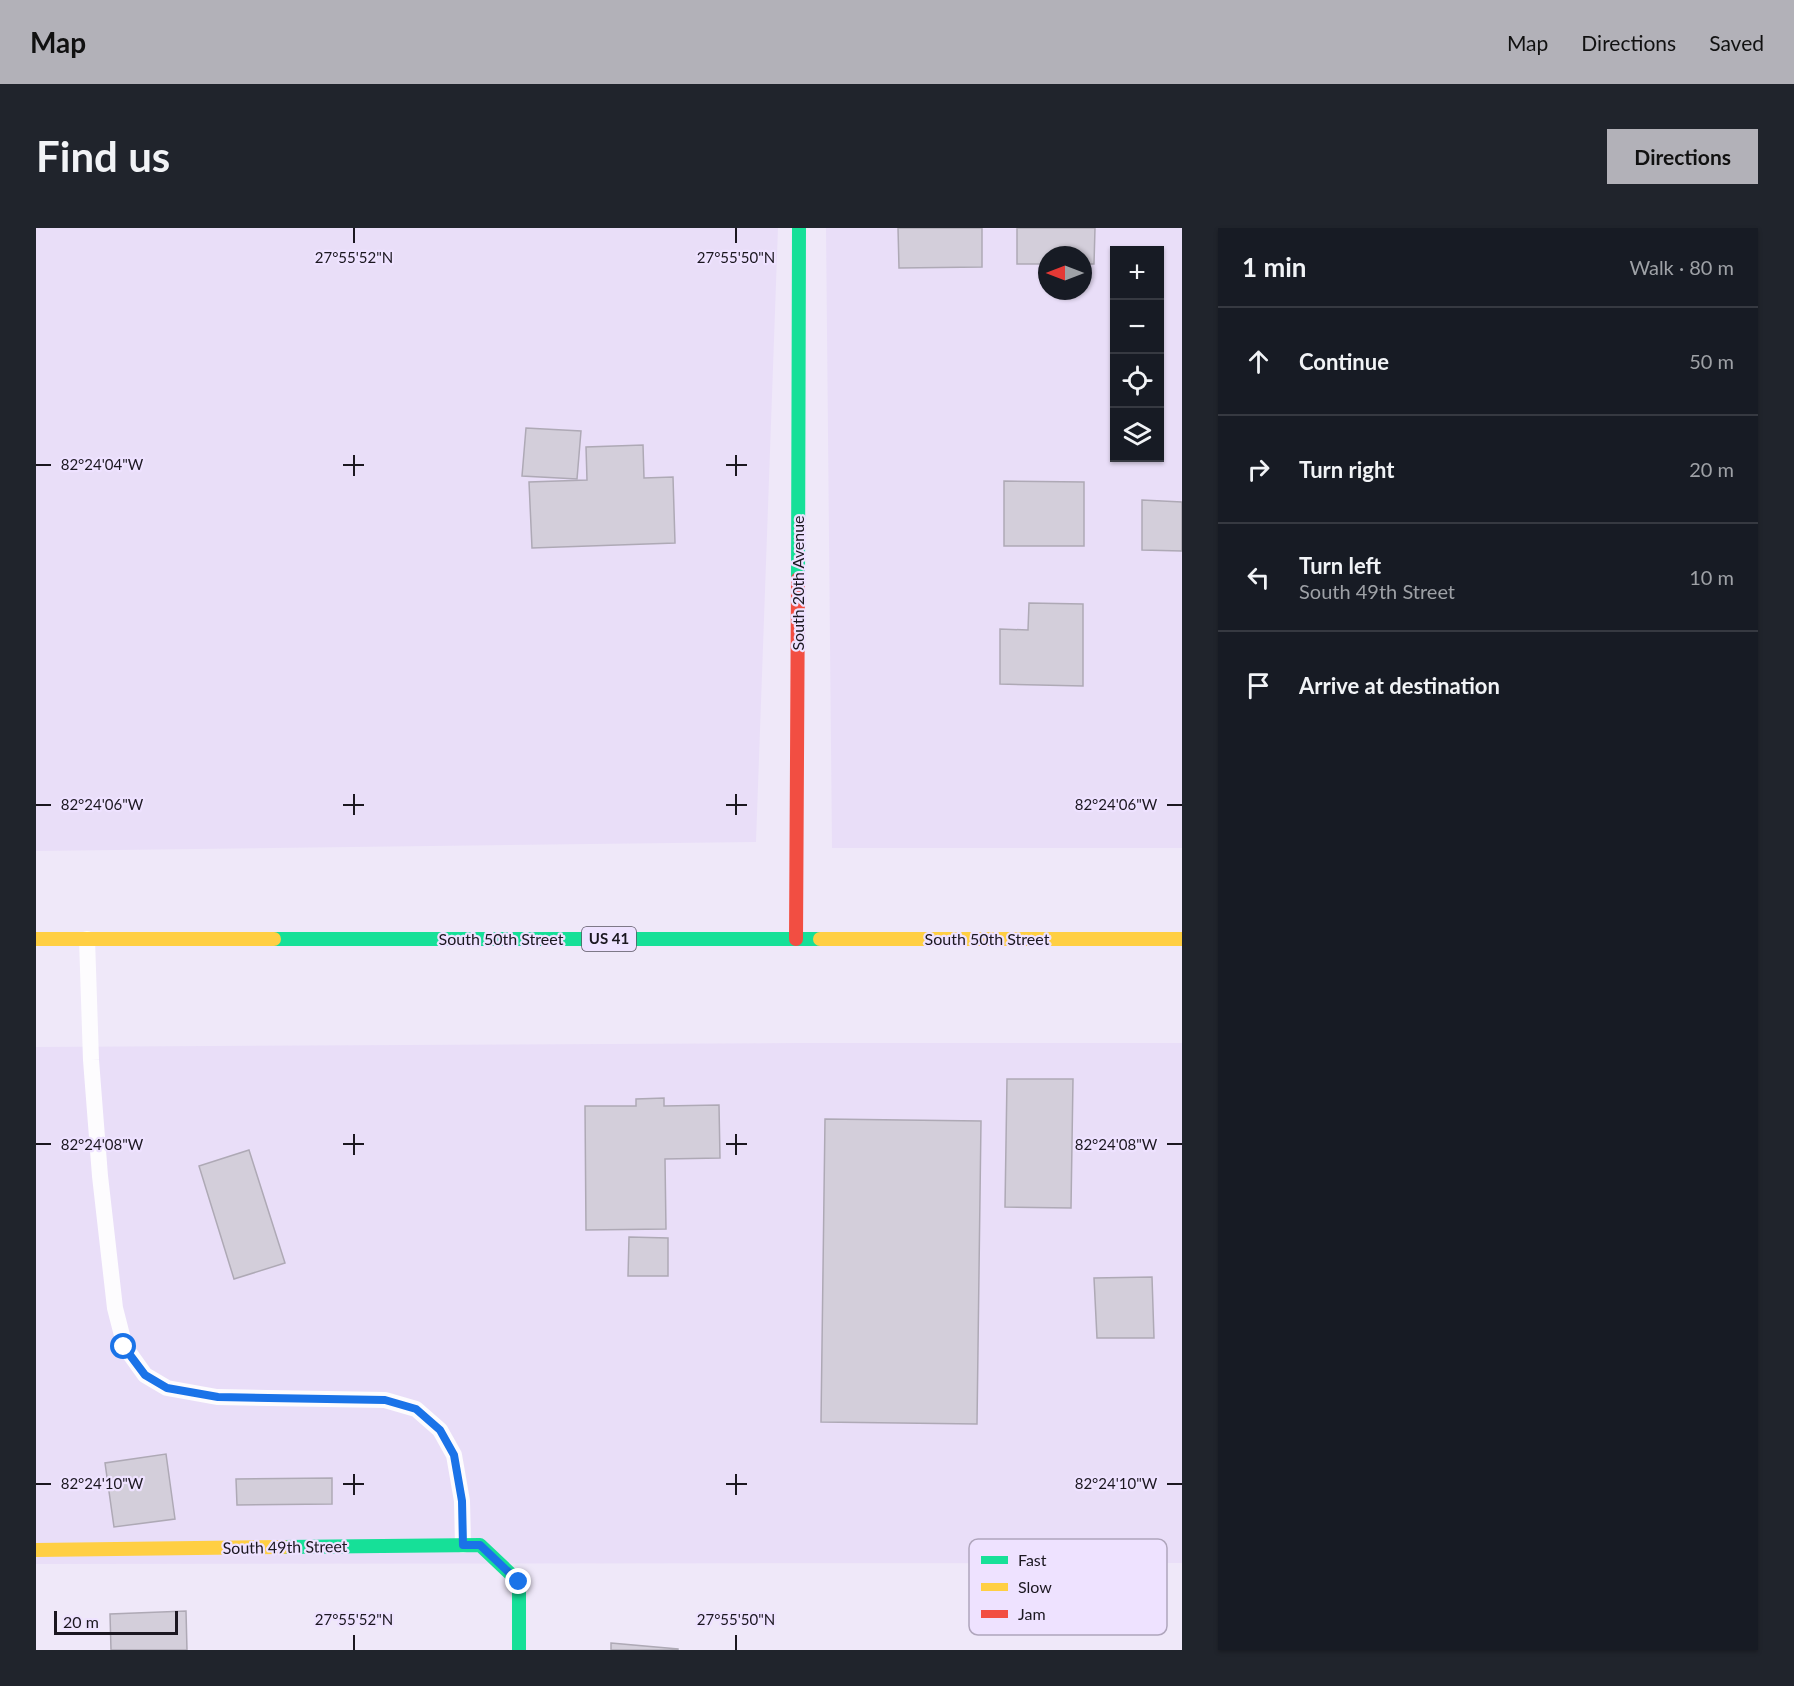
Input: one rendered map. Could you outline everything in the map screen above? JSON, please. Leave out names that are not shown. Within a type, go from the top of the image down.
[{"type":"street","name":"South 20th Avenue","points":[[796,939],[800,228]]},
{"type":"street","name":"South 50th Street","points":[[36,939],[1182,939]]},
{"type":"street","name":"South 49th Street","points":[[36,1550],[480,1545],[519,1582],[519,1650]]},
{"type":"lane","points":[[87,939],[100,1176],[115,1308],[124,1347],[145,1375],[167,1388],[218,1397],[385,1400],[416,1409],[440,1430],[454,1455],[462,1501],[463,1545]]},
{"type":"shaded area","points":[[36,228],[778,228],[756,842],[36,851]]},
{"type":"shaded area","points":[[826,228],[1182,228],[1182,848],[832,848]]},
{"type":"shaded area","points":[[1182,1043],[1182,1563],[1167,1563],[1167,1539],[969,1539],[969,1563],[36,1564],[36,1047]]},
{"type":"building","points":[[898,228],[982,228],[982,267],[899,268]]},
{"type":"building","points":[[1017,228],[1095,228],[1094,264],[1092,264],[1092,246],[1038,246],[1038,264],[1017,264]]},
{"type":"building","points":[[526,428],[581,431],[577,479],[522,476]]},
{"type":"building","points":[[643,445],[644,478],[673,477],[675,543],[532,548],[529,482],[587,480],[586,447]]},
{"type":"building","points":[[1004,481],[1084,482],[1084,546],[1004,546]]},
{"type":"building","points":[[1142,500],[1182,502],[1182,551],[1142,550]]},
{"type":"building","points":[[1029,603],[1083,604],[1083,686],[1000,684],[1000,629],[1028,630]]},
{"type":"building","points":[[1007,1079],[1073,1079],[1071,1208],[1005,1207]]},
{"type":"building","points":[[664,1098],[664,1106],[719,1105],[720,1158],[665,1159],[666,1229],[586,1230],[585,1106],[636,1106],[636,1099]]},
{"type":"building","points":[[825,1119],[981,1121],[977,1424],[821,1422]]},
{"type":"building","points":[[249,1150],[285,1263],[234,1279],[199,1166]]},
{"type":"building","points":[[629,1237],[668,1238],[668,1276],[628,1276]]},
{"type":"building","points":[[1152,1277],[1154,1338],[1097,1338],[1094,1278]]},
{"type":"building","points":[[166,1454],[175,1519],[114,1527],[105,1463]]},
{"type":"building","points":[[332,1478],[332,1504],[237,1505],[236,1479]]},
{"type":"building","points":[[186,1611],[187,1650],[111,1650],[110,1614]]},
{"type":"building","points":[[611,1643],[678,1649],[678,1650],[611,1650]]},
{"type":"traffic: fast","points":[[798,579],[799,228]]},
{"type":"traffic: fast","points":[[274,939],[820,939]]},
{"type":"traffic: fast","points":[[284,1547],[480,1545],[519,1582],[519,1650]]},
{"type":"traffic: slow","points":[[36,939],[274,939]]},
{"type":"traffic: slow","points":[[820,939],[1182,939]]},
{"type":"traffic: slow","points":[[36,1550],[284,1547]]},
{"type":"traffic: jam","points":[[796,939],[798,579]]},
{"type":"route","points":[[124,1347],[145,1375],[167,1388],[218,1397],[385,1400],[416,1409],[440,1430],[454,1455],[462,1501],[463,1545],[480,1545],[519,1582]]}]
